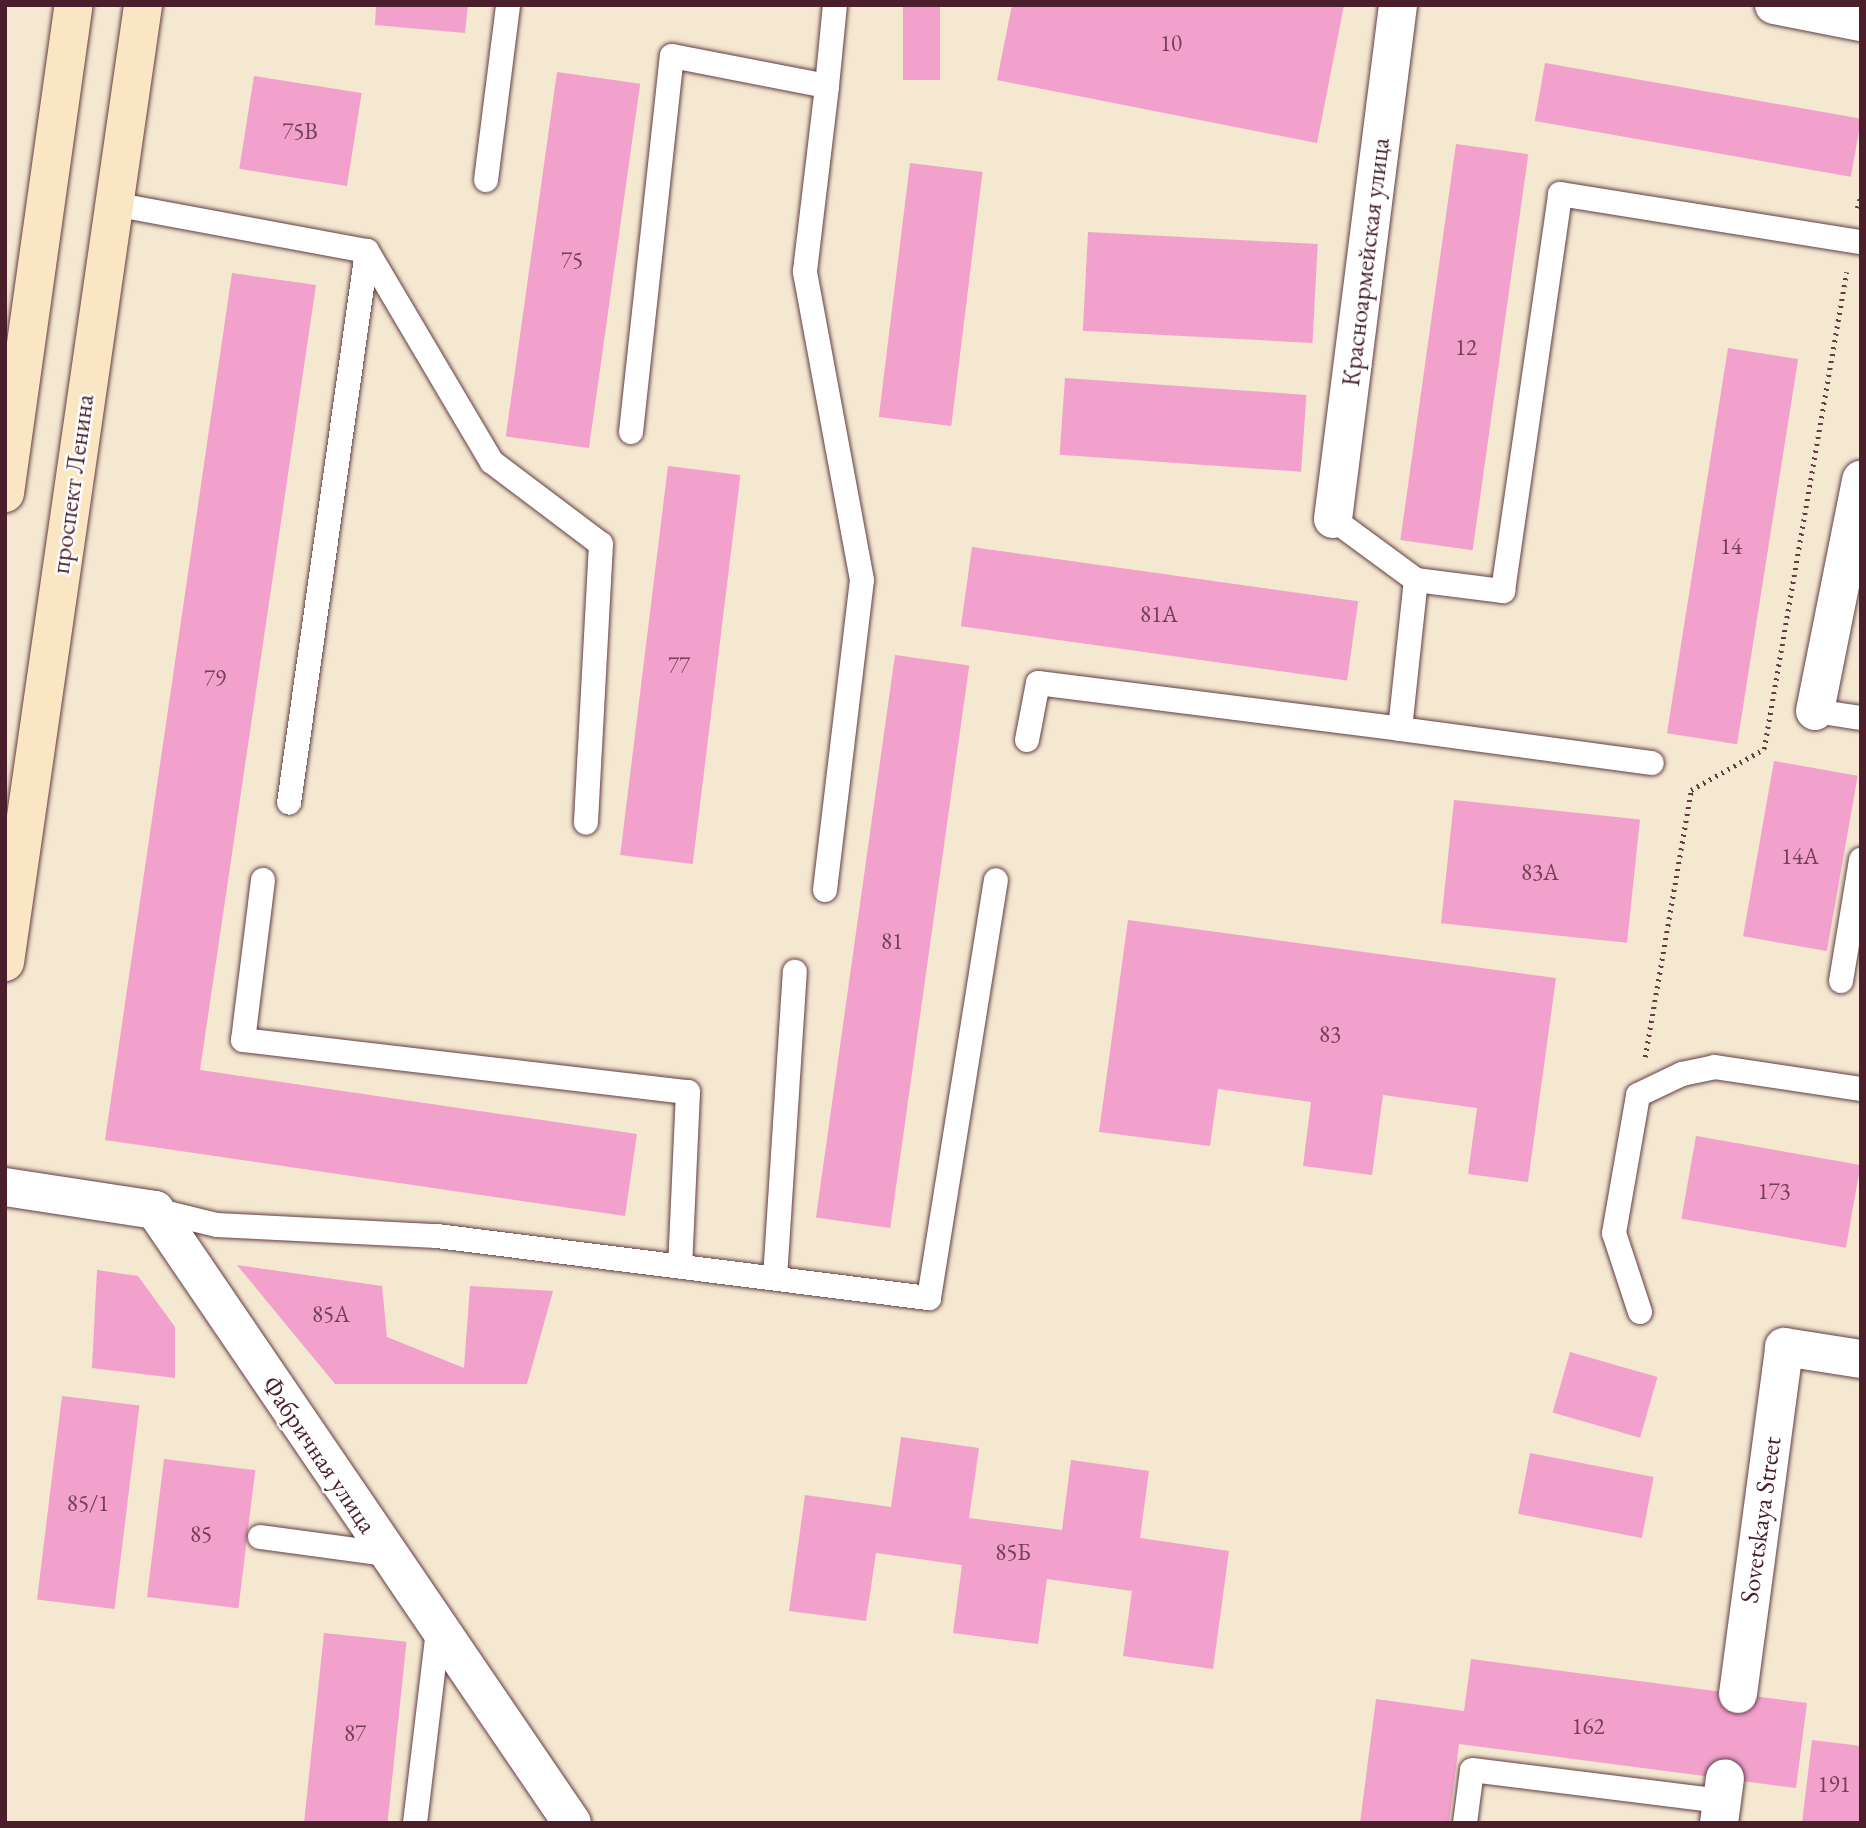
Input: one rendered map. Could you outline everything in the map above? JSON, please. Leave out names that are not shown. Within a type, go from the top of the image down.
[{"type":"main road","points":[[5,493],[74,5]]},
{"type":"main road","name":"проспект Ленина","points":[[5,962],[143,5]]},
{"type":"street","name":"Красноармейская улица","points":[[1333,519],[1398,5]]},
{"type":"street","points":[[1774,5],[1861,22]]},
{"type":"street","points":[[1815,710],[1861,480]]},
{"type":"street","points":[[5,1187],[155,1210]]},
{"type":"street","name":"Фабричная улица","points":[[155,1210],[386,1554],[572,1823]]},
{"type":"street","name":"Sovetskaya Street","points":[[1738,1694],[1784,1347],[1861,1359]]},
{"type":"lane","points":[[486,180],[508,5]]},
{"type":"lane","points":[[825,890],[862,580],[805,271],[835,5]]},
{"type":"lane","points":[[631,432],[672,55],[827,86]]},
{"type":"lane","points":[[1333,519],[1416,580],[1503,590],[1560,194],[1856,241]]},
{"type":"lane","points":[[113,204],[367,251],[492,462],[601,544],[586,823]]},
{"type":"lane","points":[[289,803],[367,251]]},
{"type":"lane","points":[[1400,729],[1416,580]]},
{"type":"lane","points":[[1027,740],[1038,683],[1652,764]]},
{"type":"lane","points":[[1815,710],[1861,718]]},
{"type":"lane","points":[[1841,981],[1861,860]]},
{"type":"lane","points":[[263,880],[243,1040],[688,1092],[680,1266]]},
{"type":"lane","points":[[155,1210],[216,1225],[437,1236],[929,1298],[996,880]]},
{"type":"lane","points":[[775,1278],[794,972]]},
{"type":"lane","points":[[1640,1312],[1614,1233],[1638,1095],[1682,1074],[1714,1067],[1861,1089]]},
{"type":"lane","points":[[260,1537],[386,1554]]},
{"type":"lane","points":[[415,1823],[438,1630]]},
{"type":"lane","points":[[1465,1823],[1472,1770],[1722,1801]]},
{"type":"path","points":[[1638,1095],[1691,790],[1764,749],[1856,241],[1861,196]]},
{"type":"building","points":[[376,5],[468,5],[465,33],[375,25]]},
{"type":"building","points":[[903,5],[940,5],[940,80],[903,80]]},
{"type":"building","points":[[1012,5],[1344,5],[1317,143],[997,80]]},
{"type":"building","points":[[1545,63],[1861,119],[1851,177],[1535,121]]},
{"type":"building","points":[[557,72],[640,84],[589,448],[506,436]]},
{"type":"building","points":[[254,76],[362,93],[347,186],[239,169]]},
{"type":"building","points":[[1456,144],[1528,154],[1473,550],[1400,540]]},
{"type":"building","points":[[910,163],[982,172],[951,426],[879,417]]},
{"type":"building","points":[[1088,232],[1318,244],[1313,343],[1083,331]]},
{"type":"building","points":[[232,273],[316,285],[200,1070],[637,1134],[625,1216],[105,1140]]},
{"type":"building","points":[[1728,348],[1798,359],[1737,744],[1667,733]]},
{"type":"building","points":[[1065,378],[1306,395],[1301,472],[1060,455]]},
{"type":"building","points":[[668,466],[740,475],[693,864],[620,855]]},
{"type":"building","points":[[972,547],[1358,601],[1347,680],[961,626]]},
{"type":"building","points":[[895,655],[969,665],[890,1228],[816,1217]]},
{"type":"building","points":[[1774,761],[1858,776],[1827,951],[1743,936]]},
{"type":"building","points":[[1454,800],[1640,820],[1627,943],[1441,923]]},
{"type":"building","points":[[1128,920],[1556,978],[1528,1182],[1468,1174],[1477,1108],[1383,1095],[1372,1175],[1303,1166],[1311,1102],[1218,1089],[1210,1146],[1099,1132]]},
{"type":"building","points":[[1696,1136],[1860,1165],[1846,1248],[1681,1219]]},
{"type":"building","points":[[237,1265],[382,1286],[387,1337],[464,1368],[470,1286],[553,1291],[527,1384],[335,1384]]},
{"type":"building","points":[[97,1270],[138,1276],[175,1327],[175,1378],[92,1368]]},
{"type":"building","points":[[1570,1352],[1657,1377],[1640,1438],[1553,1413]]},
{"type":"building","points":[[62,1396],[139,1406],[114,1609],[37,1599]]},
{"type":"building","points":[[901,1437],[979,1448],[969,1518],[1062,1530],[1071,1460],[1149,1471],[1140,1538],[1229,1551],[1213,1669],[1123,1656],[1132,1591],[1047,1579],[1038,1644],[953,1633],[962,1565],[876,1553],[866,1621],[789,1611],[805,1495],[891,1507]]},
{"type":"building","points":[[1530,1453],[1654,1477],[1642,1538],[1518,1514]]},
{"type":"building","points":[[164,1459],[255,1470],[238,1608],[147,1597]]},
{"type":"building","points":[[324,1633],[407,1642],[387,1823],[304,1823]]},
{"type":"building","points":[[1471,1659],[1807,1703],[1796,1788],[1459,1744],[1449,1823],[1360,1823],[1376,1699],[1464,1711]]},
{"type":"building","points":[[1812,1740],[1861,1746],[1861,1823],[1802,1823]]}]
